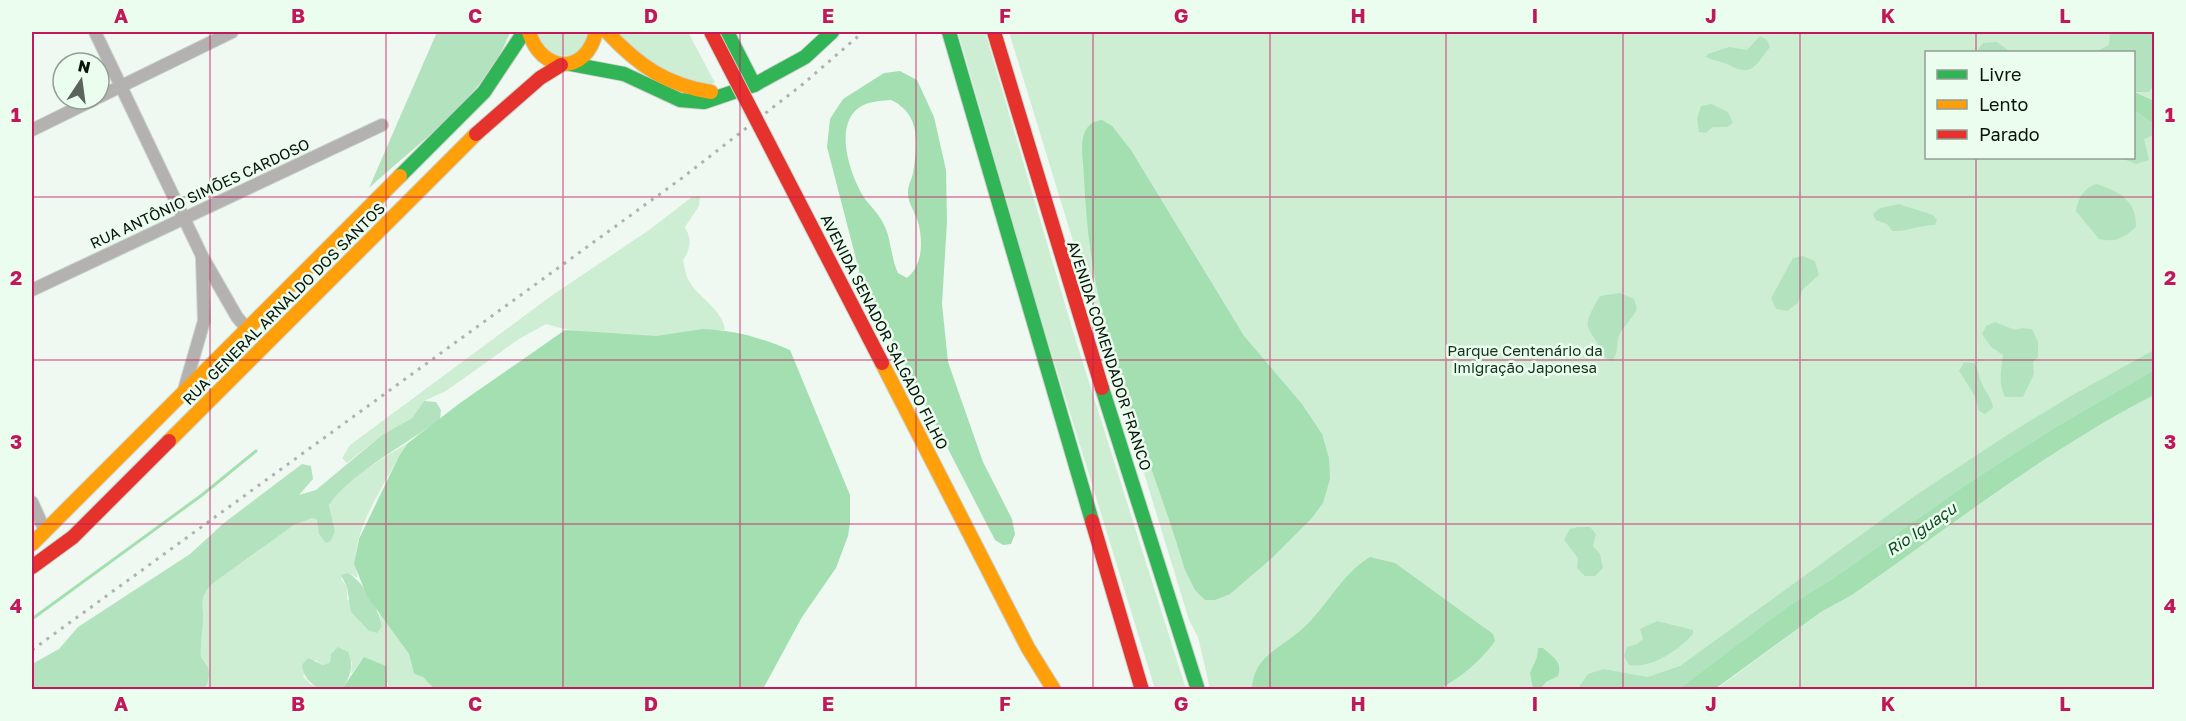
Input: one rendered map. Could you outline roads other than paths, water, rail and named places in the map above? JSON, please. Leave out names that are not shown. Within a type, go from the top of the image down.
[{"type":"main road","name":"RUA GENERAL ARNALDO DOS SANTOS","points":[[32,544],[484,92],[525,32]]},
{"type":"main road","points":[[529,32],[536,52],[552,63],[624,74],[680,100],[704,102],[754,85],[806,57],[831,32]]},
{"type":"main road","name":"RUA GENERAL ARNALDO DOS SANTOS","points":[[32,567],[73,537],[331,282],[488,122],[540,78],[588,53],[594,44],[596,32]]},
{"type":"main road","points":[[607,32],[632,59],[658,78],[691,90],[730,93]]},
{"type":"main road","name":"AVENIDA SENADOR SALGADO FILHO","points":[[711,32],[1028,648],[1054,690]]},
{"type":"main road","points":[[726,32],[754,85]]},
{"type":"main road","points":[[949,32],[1142,690]]},
{"type":"main road","name":"AVENIDA COMENDADOR FRANCO","points":[[994,32],[1068,286],[1198,690]]},
{"type":"main road","points":[[312,266],[326,269],[331,282]]},
{"type":"main road","points":[[120,457],[119,466],[122,472],[137,474]]},
{"type":"main road","name":"AVENIDA SENADOR SALGADO FILHO","points":[[1028,648],[1032,665],[1044,690]]},
{"type":"main road","points":[[1128,690],[1134,674],[1133,656]]},
{"type":"street","points":[[95,32],[186,217],[202,256],[237,317],[248,330]]},
{"type":"street","points":[[111,91],[232,32]]},
{"type":"street","points":[[32,130],[71,111]]},
{"type":"street","name":"RUA ANTÔNIO SIMÕES CARDOSO","points":[[32,290],[382,125]]},
{"type":"street","points":[[184,391],[204,321],[202,256]]},
{"type":"street","points":[[32,502],[45,531]]},
{"type":"water","points":[[900,71],[917,80],[934,117],[946,170],[947,222],[942,304],[948,362],[983,462],[1012,519],[1015,534],[1011,544],[1003,545],[995,540],[862,282],[827,147],[830,119],[843,99],[884,73]],"holes":[[[891,100],[908,113],[915,131],[916,151],[908,196],[918,222],[921,240],[916,267],[907,278],[898,273],[884,225],[865,199],[854,178],[846,138],[847,126],[852,115],[860,107],[871,102]]]},
{"type":"water","points":[[2135,92],[2154,101],[2154,124],[2135,111]]},
{"type":"water","points":[[1102,120],[1112,126],[1131,150],[1244,336],[1302,404],[1322,434],[1329,458],[1330,479],[1323,503],[1311,519],[1272,558],[1230,594],[1215,600],[1205,600],[1195,590],[1185,570],[1121,381],[1103,317],[1090,248],[1082,151],[1084,134],[1088,127],[1093,122]]},
{"type":"water","points":[[703,329],[748,335],[790,350],[850,495],[848,536],[836,568],[802,617],[763,689],[434,689],[423,677],[414,674],[409,654],[367,596],[354,564],[359,539],[399,456],[408,443],[460,403],[565,330],[656,336]]},
{"type":"water","name":"Rio Iguaçu","points":[[2154,370],[2154,395],[2038,464],[1852,595],[1821,612],[1715,689],[1679,689],[1790,605],[1834,578],[1967,484],[2054,428]]},
{"type":"water","points":[[1370,557],[1395,563],[1493,634],[1495,641],[1470,668],[1440,689],[1252,689],[1254,675],[1262,661],[1309,622],[1350,573]]},
{"type":"water","points":[[1538,648],[1543,648],[1553,657],[1558,663],[1559,671],[1558,676],[1546,682],[1540,689],[1533,689],[1530,673]]},
{"type":"water","points":[[364,657],[386,666],[387,689],[342,689]]},
{"type":"waterway","points":[[32,619],[202,495],[256,451]]},
{"type":"railway","points":[[32,650],[682,178],[803,84],[863,32]]},
{"type":"park label","name":"Parque Centenário da Imigração Japonesa","points":[[1525,360]]}]
